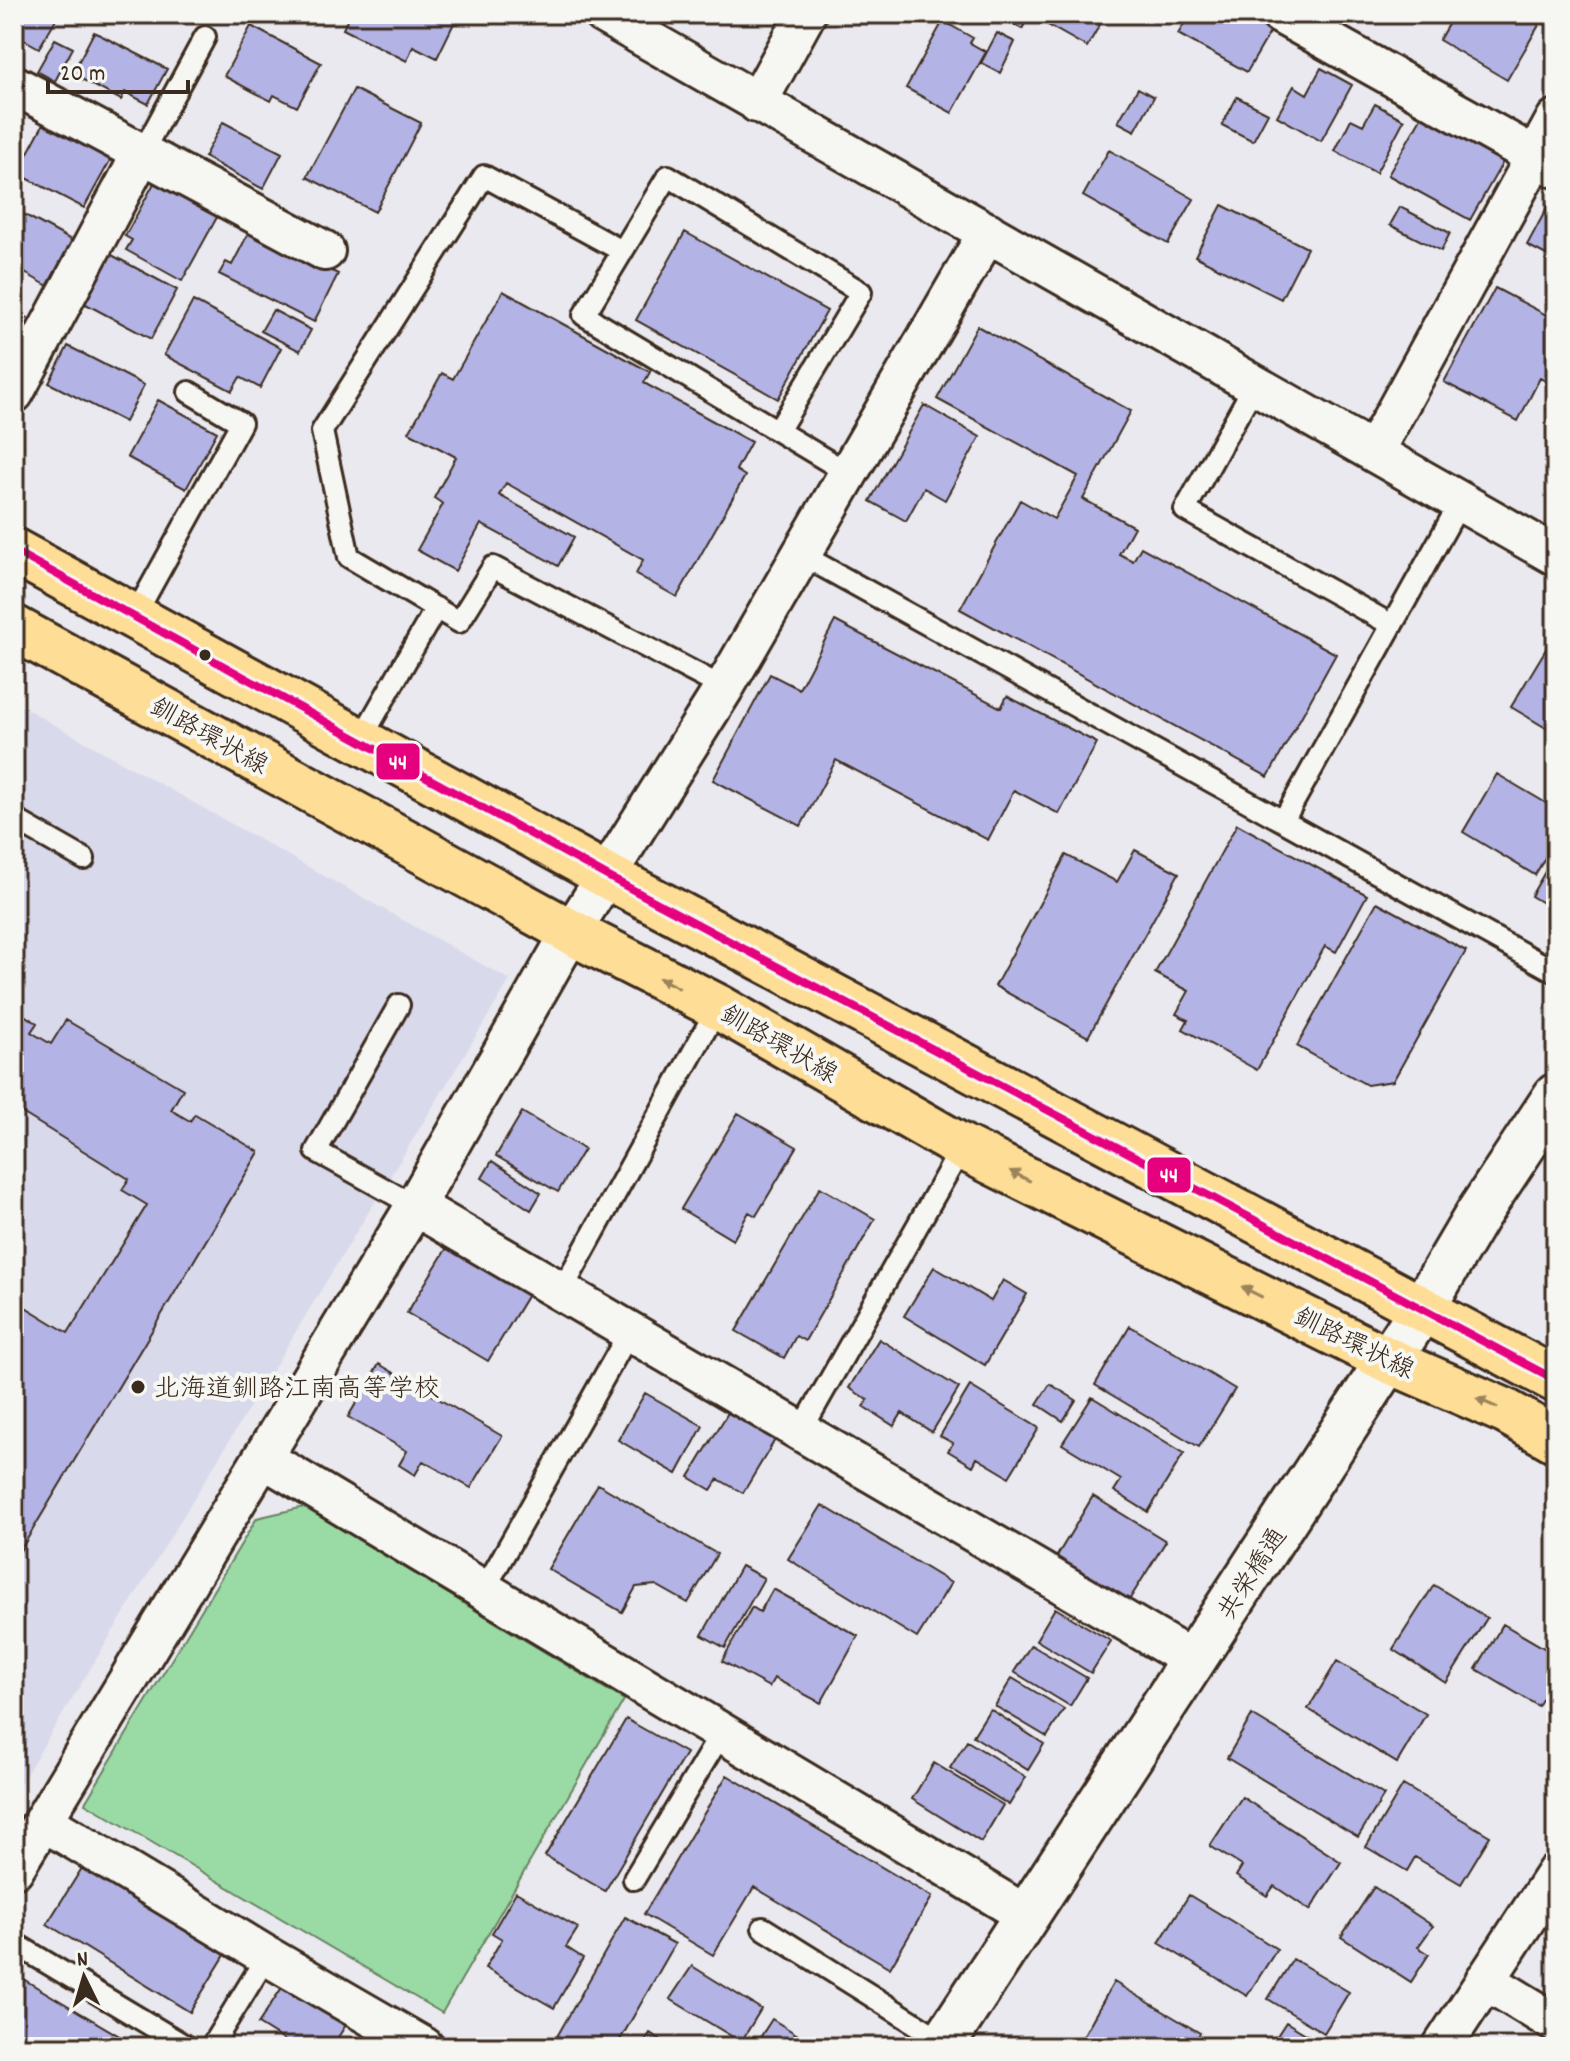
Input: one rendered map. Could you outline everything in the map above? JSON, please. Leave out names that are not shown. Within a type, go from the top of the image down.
[{"type":"main road","points":[[14,551],[607,876],[1556,1380]]},
{"type":"main road","name":"釧路環状線","points":[[14,628],[571,932],[718,1007],[962,1147],[1388,1360],[1505,1411],[1556,1440]]},
{"type":"street","points":[[603,14],[1556,556]]},
{"type":"street","points":[[757,103],[806,14]]},
{"type":"street","points":[[1280,14],[1545,162]]},
{"type":"street","points":[[14,85],[325,251]]},
{"type":"street","points":[[1374,451],[1545,162],[1556,119]]},
{"type":"street","points":[[14,393],[142,153]]},
{"type":"street","points":[[14,1869],[415,1206],[571,932],[724,688],[988,232]]},
{"type":"street","name":"共栄橋通","points":[[943,2044],[1422,1309],[1478,1214],[1556,1096]]},
{"type":"street","points":[[415,1206],[1194,1661]]},
{"type":"street","points":[[263,1458],[1028,1916]]},
{"type":"street","points":[[43,1821],[424,2047]]},
{"type":"street","points":[[1442,2047],[1556,1873]]},
{"type":"street","points":[[1485,1980],[1556,2023]]},
{"type":"lane","points":[[142,153],[205,37]]},
{"type":"lane","points":[[622,251],[484,176],[322,431],[349,557],[459,622],[493,567],[724,688]]},
{"type":"lane","points":[[778,431],[861,292],[668,176],[584,315],[848,473]]},
{"type":"lane","points":[[1255,384],[1185,510],[1392,625]]},
{"type":"lane","points":[[134,617],[241,423],[189,392]]},
{"type":"lane","points":[[1283,821],[1461,501]]},
{"type":"lane","points":[[800,554],[1556,972]]},
{"type":"lane","points":[[360,741],[436,608]]},
{"type":"lane","points":[[14,819],[84,859]]},
{"type":"lane","points":[[399,1005],[316,1151],[415,1206]]},
{"type":"lane","points":[[561,1292],[718,1007]]},
{"type":"lane","points":[[801,1431],[962,1147]]},
{"type":"lane","points":[[484,1590],[630,1331]]},
{"type":"lane","points":[[634,1879],[722,1732]]},
{"type":"lane","points":[[763,1928],[943,2044]]},
{"type":"lane","points":[[14,1943],[187,2047]]},
{"type":"lane","points":[[211,2047],[267,1956]]},
{"type":"shaded area","name":"北海道釧路江南高等学校","points":[[14,702],[510,980],[14,1794]]},
{"type":"green space","points":[[304,1507],[624,1700],[442,2013],[85,1803],[257,1518]]},
{"type":"building","points":[[14,14],[59,14],[39,48],[14,34]]},
{"type":"building","points":[[350,14],[451,14],[457,17],[437,58],[413,46],[407,61],[343,29]]},
{"type":"building","points":[[996,14],[1030,14],[1022,29]]},
{"type":"building","points":[[1045,14],[1106,14],[1087,47],[1041,21]]},
{"type":"building","points":[[1190,14],[1246,14],[1272,29],[1247,72],[1178,34]]},
{"type":"building","points":[[1419,14],[1438,14],[1433,22]]},
{"type":"building","points":[[1454,14],[1521,14],[1539,25],[1507,80],[1439,40]]},
{"type":"building","points":[[943,21],[973,38],[970,43],[986,52],[952,113],[906,88]]},
{"type":"building","points":[[251,26],[321,63],[297,107],[274,95],[271,101],[224,76]]},
{"type":"building","points":[[94,32],[167,69],[148,104],[125,92],[121,100],[72,74]]},
{"type":"building","points":[[997,33],[1015,42],[1000,73],[981,63]]},
{"type":"building","points":[[55,39],[73,48],[55,81],[37,71]]},
{"type":"building","points":[[1321,68],[1352,85],[1321,141],[1277,116],[1294,86],[1307,94]]},
{"type":"building","points":[[1138,88],[1154,97],[1135,131],[1118,122]]},
{"type":"building","points":[[354,89],[421,123],[375,212],[307,177]]},
{"type":"building","points":[[1237,97],[1268,113],[1253,141],[1222,125]]},
{"type":"building","points":[[1375,104],[1404,120],[1376,173],[1335,151],[1351,119],[1363,125]]},
{"type":"building","points":[[1422,116],[1503,162],[1470,220],[1388,175]]},
{"type":"building","points":[[45,121],[112,157],[84,208],[17,173]]},
{"type":"building","points":[[223,122],[282,153],[263,189],[204,157]]},
{"type":"building","points":[[1109,150],[1194,199],[1168,244],[1083,196]]},
{"type":"building","points":[[158,176],[221,210],[182,281],[126,250],[132,240],[125,236]]},
{"type":"building","points":[[1556,191],[1556,260],[1527,245]]},
{"type":"building","points":[[1222,205],[1307,248],[1281,299],[1195,256]]},
{"type":"building","points":[[1400,207],[1450,233],[1441,251],[1390,225]]},
{"type":"building","points":[[14,209],[73,241],[48,286],[14,267]]},
{"type":"building","points":[[250,230],[338,274],[314,322],[219,274],[226,262],[232,265]]},
{"type":"building","points":[[685,232],[827,311],[778,399],[636,320]]},
{"type":"building","points":[[108,253],[177,290],[151,339],[82,302]]},
{"type":"building","points":[[1495,288],[1556,320],[1556,369],[1549,383],[1540,378],[1518,421],[1444,382]]},
{"type":"building","points":[[503,291],[650,372],[644,383],[751,442],[736,470],[745,476],[677,597],[636,574],[643,560],[506,483],[499,495],[574,537],[558,566],[481,524],[455,571],[417,550],[443,504],[434,498],[456,457],[409,432],[442,373],[453,379]]},
{"type":"building","points":[[193,301],[281,348],[260,388],[240,377],[232,391],[164,355]]},
{"type":"building","points":[[14,310],[33,321],[14,356]]},
{"type":"building","points":[[273,310],[311,330],[300,351],[261,331]]},
{"type":"building","points":[[977,326],[1131,411],[1083,499],[1134,527],[1119,554],[1133,561],[1141,547],[1336,654],[1268,777],[960,609],[1020,500],[1054,519],[1078,476],[937,399]]},
{"type":"building","points":[[68,346],[144,385],[125,422],[49,383]]},
{"type":"building","points":[[1556,394],[1556,415],[1547,410]]},
{"type":"building","points":[[158,400],[217,432],[186,489],[127,457]]},
{"type":"building","points":[[924,405],[980,437],[945,500],[924,488],[906,521],[870,501]]},
{"type":"building","points":[[835,621],[1001,708],[1007,696],[1097,743],[1059,814],[1014,790],[988,840],[836,760],[801,826],[713,780],[770,674],[799,689]]},
{"type":"building","points":[[1552,639],[1556,641],[1556,734],[1511,707]]},
{"type":"building","points":[[1497,774],[1556,809],[1556,839],[1535,875],[1463,832]]},
{"type":"building","points":[[1237,824],[1367,895],[1336,952],[1325,946],[1257,1070],[1183,1029],[1188,1020],[1176,1014],[1189,991],[1155,973]]},
{"type":"building","points":[[1135,850],[1179,873],[1088,1037],[995,986],[1066,855],[1117,882]]},
{"type":"building","points":[[1556,853],[1556,911],[1531,896]]},
{"type":"building","points":[[1377,902],[1466,951],[1393,1081],[1367,1085],[1297,1046]]},
{"type":"building","points":[[14,1009],[37,1023],[31,1032],[51,1044],[66,1020],[183,1089],[171,1110],[190,1121],[195,1114],[259,1152],[14,1561],[14,1300],[68,1333],[147,1205],[122,1190],[129,1179],[19,1111],[14,1119]]},
{"type":"building","points":[[522,1112],[584,1149],[558,1192],[496,1156]]},
{"type":"building","points":[[738,1113],[797,1147],[756,1216],[749,1212],[733,1240],[681,1209]]},
{"type":"building","points":[[492,1161],[541,1193],[531,1210],[482,1178]]},
{"type":"building","points":[[820,1187],[875,1219],[805,1341],[796,1336],[784,1358],[736,1331]]},
{"type":"building","points":[[448,1246],[529,1293],[488,1361],[407,1313]]},
{"type":"building","points":[[934,1267],[991,1301],[1003,1280],[1027,1294],[985,1365],[904,1316]]},
{"type":"building","points":[[1130,1326],[1235,1389],[1199,1447],[1095,1385]]},
{"type":"building","points":[[879,1339],[959,1388],[932,1432],[902,1413],[894,1426],[864,1407],[868,1400],[849,1388]]},
{"type":"building","points":[[379,1364],[502,1436],[471,1488],[423,1461],[415,1475],[399,1465],[407,1451],[348,1417]]},
{"type":"building","points":[[1050,1384],[1076,1400],[1063,1421],[1037,1404]]},
{"type":"building","points":[[970,1386],[1039,1428],[1009,1477],[977,1458],[973,1466],[948,1451],[953,1443],[940,1436]]},
{"type":"building","points":[[645,1393],[703,1426],[677,1474],[618,1440]]},
{"type":"building","points":[[1092,1397],[1184,1453],[1148,1512],[1114,1491],[1121,1480],[1062,1444]]},
{"type":"building","points":[[729,1411],[776,1438],[743,1493],[718,1479],[711,1490],[689,1477]]},
{"type":"building","points":[[598,1484],[717,1554],[688,1603],[656,1585],[636,1587],[622,1612],[548,1569]]},
{"type":"building","points":[[1093,1496],[1166,1541],[1126,1605],[1054,1561]]},
{"type":"building","points":[[822,1505],[951,1583],[917,1638],[788,1559]]},
{"type":"building","points":[[741,1566],[764,1578],[725,1648],[702,1635]]},
{"type":"building","points":[[1434,1585],[1487,1618],[1446,1683],[1393,1649]]},
{"type":"building","points":[[773,1589],[858,1636],[821,1703],[774,1678],[769,1687],[722,1661],[752,1607],[760,1612]]},
{"type":"building","points":[[1055,1608],[1111,1641],[1091,1673],[1036,1640]]},
{"type":"building","points":[[1503,1624],[1556,1655],[1556,1676],[1538,1706],[1476,1669]]},
{"type":"building","points":[[1031,1645],[1087,1678],[1070,1706],[1014,1672]]},
{"type":"building","points":[[1337,1661],[1426,1714],[1397,1763],[1308,1709]]},
{"type":"building","points":[[1012,1678],[1064,1709],[1047,1737],[995,1706]]},
{"type":"building","points":[[990,1709],[1044,1744],[1028,1770],[973,1736]]},
{"type":"building","points":[[1252,1715],[1384,1795],[1358,1837],[1227,1758]]},
{"type":"building","points":[[626,1719],[686,1753],[605,1891],[545,1856]]},
{"type":"building","points":[[967,1741],[1026,1777],[1009,1805],[950,1768]]},
{"type":"building","points":[[934,1763],[1003,1805],[981,1842],[912,1799]]},
{"type":"building","points":[[727,1775],[932,1897],[890,1968],[754,1887],[713,1955],[644,1914]]},
{"type":"building","points":[[1403,1785],[1490,1836],[1461,1884],[1415,1857],[1407,1871],[1366,1847]]},
{"type":"building","points":[[1242,1797],[1341,1862],[1310,1910],[1274,1886],[1267,1896],[1236,1876],[1242,1866],[1210,1846]]},
{"type":"building","points":[[82,1868],[225,1955],[190,2012],[47,1924]]},
{"type":"building","points":[[1374,1887],[1433,1926],[1418,1947],[1429,1954],[1411,1982],[1341,1937]]},
{"type":"building","points":[[516,1892],[578,1928],[566,1947],[583,1958],[554,2008],[485,1968],[502,1939],[492,1933]]},
{"type":"building","points":[[1189,1895],[1277,1949],[1247,1996],[1159,1943]]},
{"type":"building","points":[[625,1917],[675,1944],[616,2047],[568,2047],[555,2040]]},
{"type":"building","points":[[1293,1959],[1349,1992],[1324,2033],[1268,1999]]},
{"type":"building","points":[[692,1966],[761,2009],[741,2042],[670,1999]]},
{"type":"building","points":[[18,1976],[138,2047],[14,2047],[14,1983]]},
{"type":"building","points":[[1114,1982],[1200,2033],[1192,2047],[1097,2047],[1082,2038]]},
{"type":"building","points":[[285,1983],[347,2023],[332,2047],[295,2047],[258,2024]]},
{"type":"building","points":[[772,2019],[817,2047],[754,2047]]},
{"type":"building","points":[[1286,2022],[1327,2047],[1288,2047],[1275,2039]]},
{"type":"building","points":[[650,2033],[673,2047],[641,2047]]},
{"type":"building","points":[[352,2036],[370,2047],[345,2047]]},
{"type":"transit line","name":"44","points":[[14,551],[607,876],[1556,1380]]},
{"type":"place","name":"北海道釧路江南高等学校","points":[[138,1387]]}]
